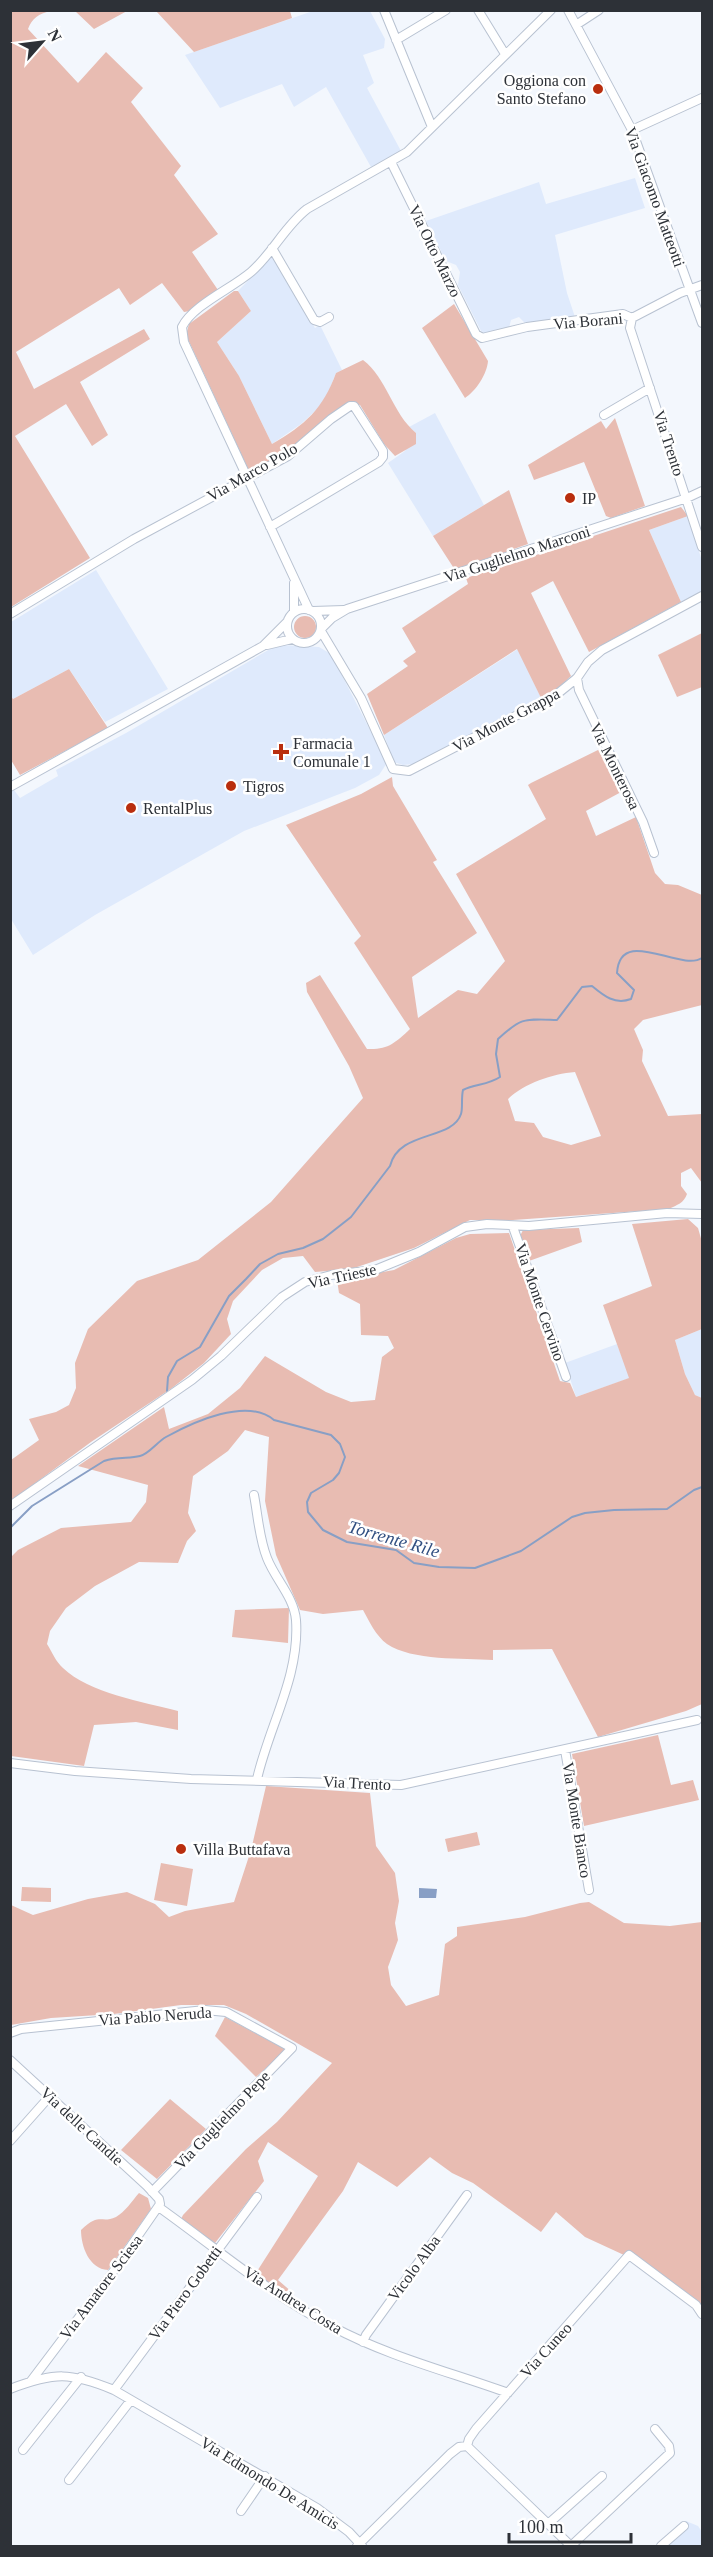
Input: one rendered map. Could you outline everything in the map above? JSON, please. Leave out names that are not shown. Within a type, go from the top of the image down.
[{"type":"street","points":[[384,10],[432,127]]},
{"type":"street","points":[[396,40],[446,10]]},
{"type":"street","points":[[478,10],[505,54]]},
{"type":"street","points":[[334,652],[321,630],[320,619],[311,611],[294,580],[184,342],[182,327],[191,315],[249,274],[293,220],[307,209],[406,152],[551,10]]},
{"type":"street","name":"Via Giacomo Matteotti","points":[[568,10],[632,130],[702,323]]},
{"type":"street","points":[[576,25],[599,10]]},
{"type":"street","points":[[632,130],[702,98]]},
{"type":"street","name":"Via Otto Marzo","points":[[391,162],[476,334],[482,338]]},
{"type":"street","points":[[272,248],[314,320],[320,322],[329,317]]},
{"type":"street","name":"Via Borani","points":[[482,338],[527,327],[624,314],[632,318],[689,289],[702,285]]},
{"type":"street","name":"Via Trento","points":[[632,318],[630,328],[702,547]]},
{"type":"street","name":"Via Trento","points":[[604,415],[650,388]]},
{"type":"street","name":"Via Marco Polo","points":[[10,614],[134,538],[288,456],[350,406],[354,406],[383,452],[383,457],[379,462],[270,527]]},
{"type":"street","name":"Via Guglielmo Marconi","points":[[321,630],[332,618],[347,609],[687,498],[702,491]]},
{"type":"street","points":[[10,787],[263,646],[288,622],[294,612],[294,580]]},
{"type":"street","name":"Via Monte Grappa","points":[[334,652],[361,698],[393,770],[410,771],[556,695],[578,678],[588,662],[602,650],[702,596]]},
{"type":"street","name":"Via Guglielmo Marconi","points":[[311,611],[347,609]]},
{"type":"street","points":[[294,612],[311,611]]},
{"type":"street","points":[[288,622],[288,634],[292,639],[297,642],[318,644],[334,652]]},
{"type":"street","points":[[309,643],[318,637],[321,630]]},
{"type":"street","points":[[263,646],[292,639]]},
{"type":"street","name":"Via Monterosa","points":[[578,678],[579,690],[585,705],[643,822],[654,853]]},
{"type":"street","name":"Via Trieste","points":[[10,1506],[192,1380],[294,1288],[320,1277],[375,1270],[396,1262],[465,1227],[487,1224],[513,1227],[668,1213],[702,1214]]},
{"type":"street","name":"Via Monte Cervino","points":[[513,1227],[566,1377]]},
{"type":"street","points":[[254,1495],[261,1541],[267,1559],[293,1607],[296,1620],[287,1692],[266,1745],[257,1779]]},
{"type":"street","name":"Via Trento","points":[[10,1762],[75,1771],[173,1777],[401,1785],[697,1720]]},
{"type":"street","name":"Via Monte Bianco","points":[[566,1750],[589,1890]]},
{"type":"street","name":"Via Pablo Neruda","points":[[10,2034],[21,2029],[205,2010],[226,2012],[292,2048]]},
{"type":"street","name":"Via Guglielmo Pepe","points":[[152,2192],[292,2048]]},
{"type":"street","name":"Via delle Candie","points":[[10,2060],[152,2192]]},
{"type":"street","points":[[10,2141],[50,2096]]},
{"type":"street","points":[[152,2192],[159,2199],[160,2208]]},
{"type":"street","name":"Vicolo Alba","points":[[363,2342],[467,2195]]},
{"type":"street","name":"Via Piero Gobetti","points":[[114,2390],[257,2197]]},
{"type":"street","name":"Via Andrea Costa","points":[[160,2208],[248,2274],[312,2316],[363,2342],[508,2393]]},
{"type":"street","name":"Via Amatore Sciesa","points":[[31,2381],[160,2208]]},
{"type":"street","name":"Via Cuneo","points":[[467,2446],[468,2439],[629,2255],[696,2305],[702,2314]]},
{"type":"street","name":"Via Edmondo De Amicis","points":[[10,2389],[31,2381],[59,2375],[81,2377],[114,2390],[318,2508],[360,2545],[450,2454],[459,2447],[467,2446]]},
{"type":"street","points":[[23,2450],[81,2377]]},
{"type":"street","points":[[69,2480],[131,2400]]},
{"type":"street","points":[[467,2446],[571,2547],[670,2453],[669,2446],[655,2428]]},
{"type":"street","points":[[241,2511],[265,2476]]},
{"type":"street","points":[[548,2524],[602,2476]]},
{"type":"street","points":[[661,2547],[684,2526]]},
{"type":"shaded area","points":[[11,11],[50,11],[36,17],[28,29],[78,83],[106,52],[143,88],[131,102],[181,166],[174,175],[218,234],[192,252],[218,290],[190,311],[184,312],[162,283],[130,305],[119,288],[16,352],[34,389],[144,329],[150,339],[80,382],[108,435],[92,446],[66,404],[15,436],[90,558],[11,607]]},
{"type":"shaded area","points":[[75,11],[127,11],[94,29]]},
{"type":"shaded area","points":[[156,11],[290,11],[292,18],[194,52]]},
{"type":"shaded area","points":[[313,11],[370,11],[385,39],[384,48],[363,55],[374,83],[367,88],[401,151],[371,167],[326,87],[294,107],[282,84],[220,108],[185,55]]},
{"type":"shaded area","points":[[635,178],[645,208],[555,235],[567,293],[575,317],[526,324],[519,317],[511,320],[509,328],[486,334],[481,331],[458,285],[460,272],[456,265],[446,261],[426,221],[539,182],[546,204]]},
{"type":"shaded area","points":[[271,257],[276,258],[315,328],[320,325],[342,370],[336,373],[324,403],[301,424],[272,444],[239,376],[217,342],[251,311],[238,291]]},
{"type":"shaded area","points":[[234,291],[238,291],[251,311],[217,342],[239,376],[272,444],[312,415],[325,397],[336,373],[363,360],[378,376],[401,416],[416,433],[416,444],[395,456],[384,444],[360,405],[348,402],[287,451],[250,473],[186,335],[189,324]]},
{"type":"shaded area","points":[[454,304],[488,361],[480,382],[465,398],[422,328]]},
{"type":"shaded area","points":[[435,413],[484,505],[433,536],[388,463],[405,451],[416,433],[409,427]]},
{"type":"shaded area","points":[[615,418],[645,506],[611,518],[606,516],[584,462],[534,480],[528,465],[601,421],[606,429]]},
{"type":"shaded area","points":[[509,490],[528,544],[455,570],[433,536]]},
{"type":"shaded area","points":[[681,507],[688,516],[649,530],[681,602],[589,652],[553,581],[531,593],[571,676],[555,691],[541,698],[517,649],[384,735],[367,694],[408,666],[403,661],[416,652],[402,628],[468,584],[466,578]]},
{"type":"shaded area","points":[[688,516],[702,561],[702,591],[681,602],[649,530]]},
{"type":"shaded area","points":[[96,570],[168,689],[105,722],[69,669],[13,699],[11,696],[11,622]]},
{"type":"shaded area","points":[[305,616],[313,619],[316,627],[313,635],[305,638],[297,635],[294,627],[297,619]]},
{"type":"shaded area","points":[[702,633],[702,687],[677,697],[658,655]]},
{"type":"shaded area","points":[[281,645],[319,647],[331,654],[387,763],[379,775],[355,788],[244,831],[95,915],[33,955],[11,919],[11,792],[14,790],[20,798],[58,776],[56,770],[126,733],[270,649]]},
{"type":"shaded area","points":[[518,649],[541,698],[414,764],[403,765],[394,762],[384,735]]},
{"type":"shaded area","points":[[69,669],[108,728],[20,775],[11,760],[11,696],[13,699]]},
{"type":"shaded area","points":[[602,748],[623,791],[586,811],[596,836],[636,817],[655,873],[665,884],[678,885],[702,895],[702,1005],[643,1020],[634,1029],[643,1050],[642,1061],[668,1116],[702,1114],[702,1183],[691,1168],[681,1173],[681,1186],[687,1194],[686,1197],[669,1209],[513,1220],[470,1220],[414,1248],[351,1269],[315,1272],[303,1256],[283,1258],[262,1270],[233,1301],[227,1319],[231,1334],[204,1363],[11,1501],[11,1460],[39,1440],[29,1419],[56,1412],[69,1405],[76,1388],[75,1363],[88,1329],[137,1281],[198,1260],[271,1202],[363,1098],[349,1066],[307,992],[306,983],[320,975],[367,1049],[391,1045],[410,1029],[354,943],[361,936],[286,825],[361,794],[392,777],[393,786],[437,860],[433,862],[477,933],[412,977],[418,1018],[458,990],[477,994],[505,961],[456,874],[546,819],[528,785]],"holes":[[[575,1072],[601,1136],[571,1145],[543,1137],[534,1123],[515,1121],[508,1099],[522,1088],[539,1080]]]},
{"type":"shaded area","points":[[688,1219],[698,1228],[702,1242],[702,1329],[675,1340],[685,1374],[695,1395],[702,1398],[702,1704],[686,1711],[598,1737],[552,1649],[493,1650],[493,1660],[424,1656],[398,1649],[383,1641],[363,1610],[323,1614],[300,1610],[276,1555],[265,1501],[269,1437],[245,1430],[228,1451],[193,1476],[188,1513],[196,1531],[187,1541],[178,1563],[139,1562],[95,1586],[66,1608],[50,1631],[47,1644],[61,1666],[87,1684],[117,1696],[178,1711],[178,1730],[136,1722],[94,1725],[84,1766],[11,1756],[11,1557],[18,1550],[61,1528],[131,1522],[146,1502],[148,1485],[78,1466],[164,1407],[169,1429],[208,1414],[240,1388],[265,1356],[326,1392],[351,1402],[375,1400],[382,1357],[394,1348],[388,1336],[361,1335],[360,1304],[339,1293],[337,1280],[394,1270],[456,1238],[470,1234],[509,1233],[560,1381],[570,1383],[576,1397],[629,1378],[603,1305],[652,1286],[632,1224]]},
{"type":"shaded area","points":[[579,1228],[582,1242],[529,1261],[520,1236],[523,1230]]},
{"type":"shaded area","points":[[702,1329],[702,1398],[695,1395],[685,1374],[675,1340]]},
{"type":"shaded area","points":[[617,1344],[630,1378],[576,1397],[565,1363]]},
{"type":"shaded area","points":[[289,1608],[288,1643],[232,1637],[235,1610]]},
{"type":"shaded area","points":[[658,1735],[671,1785],[693,1780],[699,1800],[584,1826],[572,1754]]},
{"type":"shaded area","points":[[266,1786],[370,1793],[376,1846],[395,1873],[399,1901],[395,1923],[398,1940],[388,1967],[391,1985],[406,2006],[439,1995],[445,1944],[457,1936],[457,1927],[525,1917],[589,1902],[624,1923],[670,1926],[702,1922],[702,2306],[650,2267],[585,2237],[556,2212],[541,2232],[473,2183],[452,2173],[430,2157],[397,2187],[358,2162],[343,2191],[278,2280],[293,2293],[285,2304],[254,2276],[318,2176],[268,2142],[258,2161],[264,2181],[215,2243],[180,2221],[183,2215],[246,2149],[277,2122],[332,2063],[246,2014],[224,2005],[181,2005],[114,2014],[51,2018],[11,2025],[11,1905],[33,1915],[88,1899],[127,1892],[155,1904],[169,1917],[185,1911],[234,1902],[251,1850]]},
{"type":"shaded area","points":[[477,1832],[480,1845],[448,1852],[445,1839]]},
{"type":"shaded area","points":[[161,1863],[193,1869],[187,1906],[154,1900]]},
{"type":"shaded area","points":[[22,1887],[51,1888],[51,1902],[21,1901]]},
{"type":"shaded area","points":[[225,2017],[286,2050],[256,2077],[215,2036]]},
{"type":"shaded area","points":[[170,2099],[206,2129],[157,2179],[121,2150]]},
{"type":"shaded area","points":[[139,2193],[148,2198],[151,2209],[108,2270],[101,2269],[87,2256],[81,2230],[92,2221],[116,2217]]},
{"type":"shaded area","points":[[686,2521],[698,2526],[702,2532],[702,2546],[657,2546]]},
{"type":"water","points":[[419,1888],[437,1889],[436,1898],[419,1898]]},
{"type":"waterway","points":[[167,1391],[168,1377],[177,1361],[200,1347],[229,1296],[260,1264],[278,1254],[303,1248],[323,1239],[351,1217],[390,1166],[395,1155],[404,1146],[456,1123],[462,1112],[463,1090],[500,1077],[496,1054],[498,1039],[506,1032],[524,1021],[557,1020],[582,987],[592,986],[615,1000],[631,999],[634,990],[617,973],[621,959],[628,952],[639,951],[692,961],[702,958]]},
{"type":"waterway","name":"Torrente Rile","points":[[10,1528],[32,1506],[104,1461],[143,1455],[177,1431],[205,1419],[235,1411],[263,1414],[274,1420],[331,1435],[340,1444],[345,1457],[339,1473],[333,1480],[311,1493],[307,1502],[308,1512],[323,1530],[347,1542],[396,1550],[414,1563],[439,1567],[475,1568],[521,1551],[572,1517],[585,1513],[614,1510],[667,1509],[702,1487]]},
{"type":"place","name":"Oggiona con Santo Stefano","points":[[598,89]]},
{"type":"place","name":"IP","points":[[570,498]]},
{"type":"place","name":"Farmacia Comunale 1","points":[[281,752]]},
{"type":"place","name":"Tigros","points":[[231,786]]},
{"type":"place","name":"RentalPlus","points":[[131,808]]},
{"type":"place","name":"Villa Buttafava","points":[[181,1849]]}]
